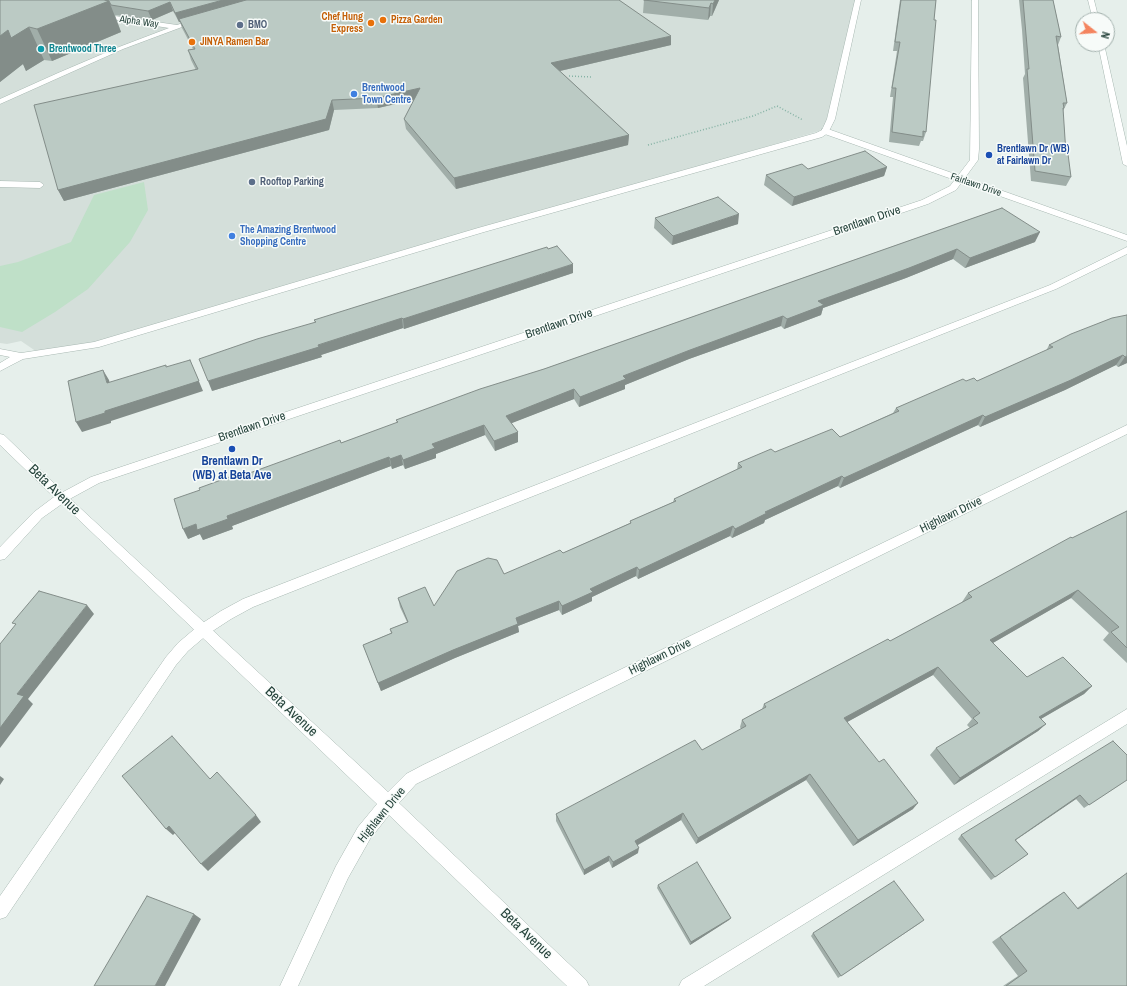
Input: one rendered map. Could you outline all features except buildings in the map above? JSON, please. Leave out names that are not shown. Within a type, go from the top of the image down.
[{"type":"street","points":[[0,352],[21,356],[95,345],[482,230],[819,135],[825,131],[831,120],[858,0]]},
{"type":"street","name":"Brentlawn Drive","points":[[0,555],[38,515],[62,498],[96,480],[925,202],[952,188],[960,180],[974,160],[975,0]]},
{"type":"street","points":[[1091,0],[1094,12]]},
{"type":"street","name":"Alpha Way","points":[[95,15],[176,27]]},
{"type":"street","points":[[0,102],[60,74],[176,27],[204,18]]},
{"type":"street","points":[[1103,52],[1127,164]]},
{"type":"street","name":"Fairlawn Drive","points":[[825,131],[1127,238]]},
{"type":"street","points":[[0,184],[40,185]]},
{"type":"street","points":[[0,911],[171,661],[183,647],[203,630],[226,615],[248,603],[1053,287],[1127,250]]},
{"type":"street","points":[[0,367],[21,356]]},
{"type":"street","name":"Highlawn Drive","points":[[289,986],[342,872],[364,834],[388,803],[411,780],[428,770],[1127,429]]},
{"type":"street","name":"Beta Avenue","points":[[0,438],[580,986]]},
{"type":"street","points":[[688,986],[1127,716]]},
{"type":"path","points":[[569,76],[592,77]]},
{"type":"path","points":[[648,145],[754,116],[778,106],[790,114],[825,131]]},
{"type":"shaded area","name":"The Amazing Brentwood Shopping Centre","points":[[41,0],[858,0],[831,119],[819,131],[95,345],[40,354],[21,341],[7,344],[0,343],[0,17]]},
{"type":"green space","points":[[144,182],[148,210],[130,242],[88,289],[55,312],[22,332],[0,327],[0,266],[18,262],[71,242],[94,195]]},
{"type":"place","name":"Pizza Garden","points":[[383,20]]},
{"type":"place","name":"Chef Hung Express","points":[[371,23]]},
{"type":"place","name":"BMO","points":[[240,25]]},
{"type":"place","name":"JINYA Ramen Bar","points":[[192,42]]},
{"type":"place","name":"Brentwood Three","points":[[41,49]]},
{"type":"place","name":"Brentwood Town Centre","points":[[354,94]]},
{"type":"place","name":"Brentlawn Dr (WB) at Fairlawn Dr","points":[[989,155]]},
{"type":"place","name":"Rooftop Parking","points":[[252,182]]},
{"type":"place","name":"The Amazing Brentwood Shopping Centre","points":[[232,236]]},
{"type":"place","name":"Brentlawn Dr (WB) at Beta Ave","points":[[232,449]]}]
